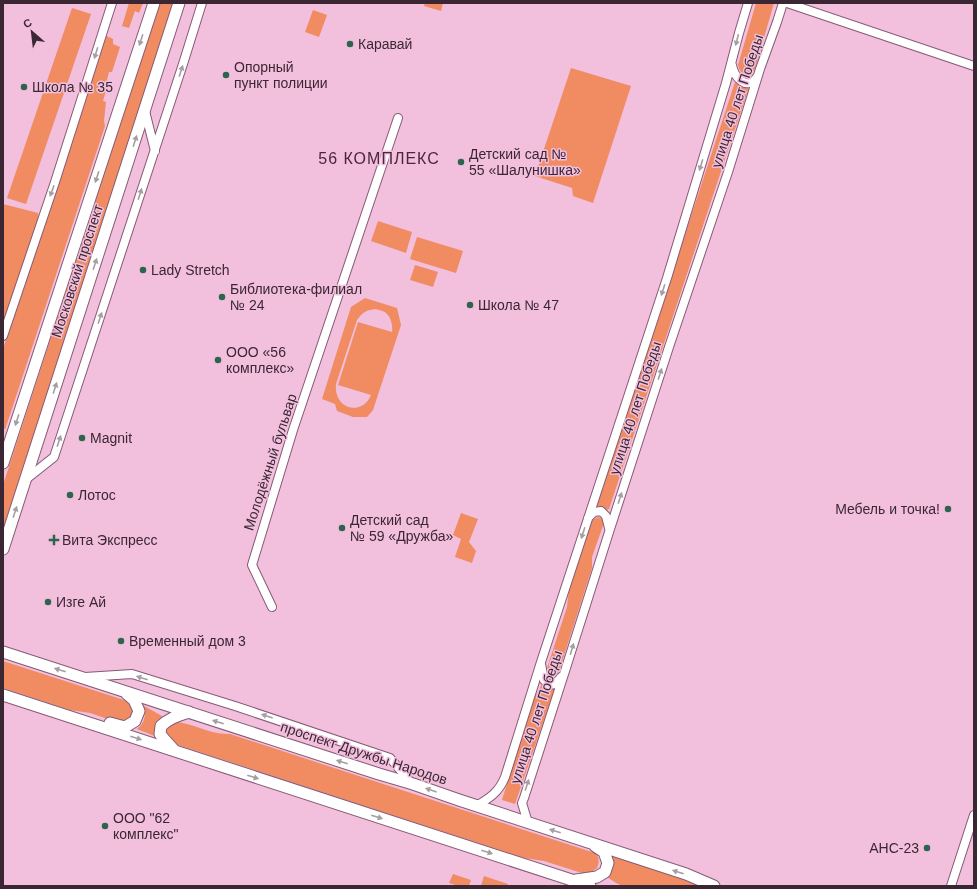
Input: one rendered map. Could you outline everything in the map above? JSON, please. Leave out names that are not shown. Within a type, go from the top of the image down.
[{"type":"main road","name":"Московский проспект","points":[[3,463],[154,3]]},
{"type":"main road","name":"Московский проспект","points":[[3,549],[180,3]]},
{"type":"main road","points":[[3,646],[14,655]]},
{"type":"main road","name":"проспект Дружбы Народов","points":[[3,652],[413,784],[686,874],[714,886]]},
{"type":"main road","points":[[72,718],[91,719],[125,727],[135,721],[139,711],[134,700],[124,691]]},
{"type":"main road","points":[[3,695],[575,883],[590,886]]},
{"type":"main road","points":[[175,751],[160,734],[160,726],[173,717],[189,712]]},
{"type":"main road","points":[[575,883],[597,877],[605,872],[608,863],[604,852],[590,843]]},
{"type":"street","points":[[3,336],[56,182],[112,3]]},
{"type":"street","points":[[26,480],[54,457],[202,3]]},
{"type":"street","name":"улица 40 лет Победы","points":[[476,806],[489,799],[501,785],[505,776],[667,278],[726,83],[748,3]]},
{"type":"street","name":"улица 40 лет Победы","points":[[528,823],[522,804],[669,346],[783,3]]},
{"type":"street","points":[[787,3],[974,66]]},
{"type":"street","points":[[732,62],[734,73],[742,82],[754,82],[760,69]]},
{"type":"street","points":[[145,110],[155,151]]},
{"type":"street","name":"Молодёжный бульвар","points":[[272,607],[252,565],[293,430],[398,118]]},
{"type":"street","points":[[588,518],[594,512],[601,511],[606,516],[610,529]]},
{"type":"street","points":[[541,662],[544,680],[549,685],[555,684],[565,671]]},
{"type":"street","points":[[81,677],[132,674],[235,706],[390,758],[413,784]]},
{"type":"street","points":[[951,886],[974,815]]},
{"type":"shaded area","points":[[129,3],[143,3],[139,13],[135,11],[129,28],[122,26]]},
{"type":"shaded area","points":[[160,3],[174,3],[3,529],[3,485]]},
{"type":"shaded area","points":[[425,3],[443,3],[441,11],[424,6]]},
{"type":"shaded area","points":[[756,3],[774,3],[755,69],[751,74],[746,74],[741,72],[738,65]]},
{"type":"shaded area","points":[[72,8],[91,14],[26,204],[7,198]]},
{"type":"shaded area","points":[[313,10],[327,15],[319,37],[305,32]]},
{"type":"shaded area","points":[[105,35],[113,39],[113,44],[120,47],[112,72],[109,72],[107,80],[108,83],[103,101],[106,102],[104,121],[105,126],[5,430],[3,425],[3,349]]},
{"type":"shaded area","points":[[571,68],[631,86],[593,203],[573,196],[572,188],[535,176]]},
{"type":"shaded area","points":[[735,82],[742,87],[749,87],[609,509],[606,510],[604,507],[596,506]]},
{"type":"shaded area","points":[[3,204],[38,213],[38,220],[3,323]]},
{"type":"shaded area","points":[[378,221],[412,232],[406,253],[371,241]]},
{"type":"shaded area","points":[[417,237],[463,251],[456,273],[410,259]]},
{"type":"shaded area","points":[[415,265],[438,272],[433,287],[410,280]]},
{"type":"shaded area","points":[[365,298],[397,308],[401,325],[373,410],[367,417],[353,417],[337,411],[335,404],[322,399],[351,307]],"holes":[[[376,309],[385,312],[388,315],[392,324],[392,332],[358,322],[338,385],[371,395],[367,402],[361,406],[355,408],[349,407],[343,404],[339,399],[336,393],[336,384],[357,320],[365,312]]]},
{"type":"shaded area","points":[[461,513],[478,519],[469,542],[476,551],[472,563],[455,557],[461,539],[453,535]]},
{"type":"shaded area","points":[[598,517],[602,519],[604,523],[592,557],[592,568],[559,671],[556,674],[551,673],[547,668],[567,607],[569,590],[592,520]]},
{"type":"shaded area","points":[[3,661],[124,700],[132,707],[132,717],[126,722],[117,722],[90,713],[70,710],[3,688]]},
{"type":"shaded area","points":[[542,684],[548,688],[555,688],[515,804],[502,800],[533,700]]},
{"type":"shaded area","points":[[144,706],[162,716],[158,722],[157,737],[137,729],[142,724],[144,719]]},
{"type":"shaded area","points":[[174,722],[187,724],[215,733],[230,734],[595,853],[599,862],[598,866],[590,873],[585,874],[544,861],[524,858],[172,743],[168,737],[167,730],[168,727]]},
{"type":"shaded area","points":[[611,854],[680,878],[698,886],[623,886],[605,876],[612,862]]},
{"type":"shaded area","points":[[453,874],[471,880],[469,886],[458,886],[449,883]]},
{"type":"shaded area","points":[[484,876],[508,884],[507,886],[481,886]]},
{"type":"place","name":"Каравай","points":[[350,44]]},
{"type":"place","name":"Опорный пункт полиции","points":[[226,75]]},
{"type":"place","name":"Школа № 35","points":[[24,87]]},
{"type":"place","name":"Детский сад № 55 «Шалунишка»","points":[[461,162]]},
{"type":"place","name":"Lady Stretch","points":[[143,270]]},
{"type":"place","name":"Библиотека-филиал № 24","points":[[222,297]]},
{"type":"place","name":"Школа № 47","points":[[470,305]]},
{"type":"place","name":"ООО «56 комплекс»","points":[[218,360]]},
{"type":"place","name":"Magnit","points":[[82,438]]},
{"type":"place","name":"Лотос","points":[[70,495]]},
{"type":"place","name":"Мебель и точка!","points":[[948,509]]},
{"type":"place","name":"Детский сад № 59 «Дружба»","points":[[342,528]]},
{"type":"place","name":"Вита Экспресс","points":[[54,540]]},
{"type":"place","name":"Изге Ай","points":[[48,602]]},
{"type":"place","name":"Временный дом 3","points":[[121,641]]},
{"type":"place","name":"ООО \"62 комплекс\"","points":[[105,826]]},
{"type":"place","name":"АНС-23","points":[[927,848]]},
{"type":"district","name":"56 КОМПЛЕКС","points":[[379,158]]}]
